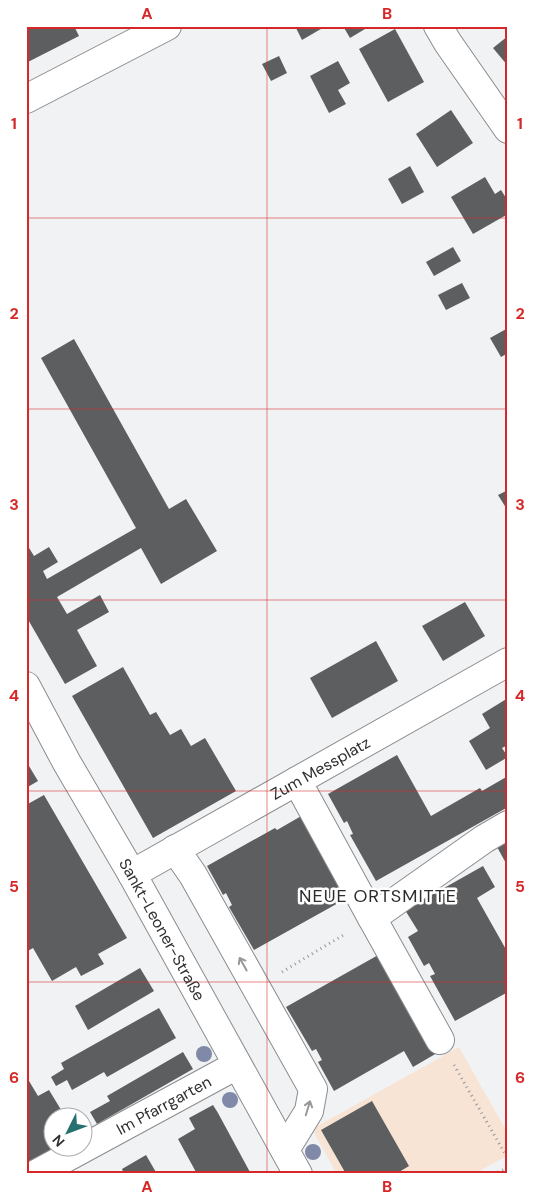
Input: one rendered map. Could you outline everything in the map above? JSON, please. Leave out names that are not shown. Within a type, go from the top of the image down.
[{"type":"street","points":[[26,99],[167,26]]},
{"type":"street","points":[[438,26],[508,129]]},
{"type":"street","name":"Zum Messplatz","points":[[132,874],[508,662]]},
{"type":"street","name":"Sankt-Leoner-Straße","points":[[26,686],[66,763],[132,874],[298,1174]]},
{"type":"street","points":[[297,781],[440,1040]]},
{"type":"street","points":[[372,918],[484,839],[508,825]]},
{"type":"street","points":[[175,849],[193,874],[313,1090],[309,1111],[285,1150]]},
{"type":"street","name":"Im Pfarrgarten","points":[[36,1174],[237,1065]]},
{"type":"path","points":[[256,988],[372,918]]},
{"type":"path","points":[[440,1040],[508,1159]]},
{"type":"path","points":[[493,1174],[508,1168]]},
{"type":"shaded area","points":[[459,1047],[508,1134],[508,1155],[474,1174],[337,1174],[312,1129]]},
{"type":"building","points":[[26,26],[74,26],[79,36],[26,63]]},
{"type":"building","points":[[295,26],[326,26],[302,40]]},
{"type":"building","points":[[343,26],[370,26],[350,38]]},
{"type":"building","points":[[395,29],[424,82],[388,102],[359,49]]},
{"type":"building","points":[[508,36],[508,66],[493,48]]},
{"type":"building","points":[[279,56],[287,73],[271,81],[262,64]]},
{"type":"building","points":[[338,61],[350,83],[338,90],[346,104],[329,113],[310,76]]},
{"type":"building","points":[[451,110],[473,143],[437,167],[416,134]]},
{"type":"building","points":[[410,166],[424,192],[402,204],[388,179]]},
{"type":"building","points":[[485,177],[495,194],[501,190],[508,201],[508,214],[473,234],[451,197]]},
{"type":"building","points":[[453,247],[461,261],[434,276],[426,262]]},
{"type":"building","points":[[462,283],[470,298],[446,310],[438,295]]},
{"type":"building","points":[[508,328],[508,353],[501,357],[490,338]]},
{"type":"building","points":[[74,339],[169,509],[186,499],[217,551],[161,584],[141,548],[57,597],[67,614],[100,595],[109,612],[77,630],[97,666],[65,684],[26,616],[26,543],[34,556],[49,547],[58,562],[43,571],[47,579],[136,528],[41,358]]},
{"type":"building","points":[[508,490],[508,511],[498,495]]},
{"type":"building","points":[[465,602],[485,636],[443,661],[422,626]]},
{"type":"building","points":[[376,641],[398,681],[332,718],[310,678]]},
{"type":"building","points":[[123,667],[150,715],[156,712],[170,735],[181,729],[191,746],[205,738],[236,791],[153,838],[72,696]]},
{"type":"building","points":[[508,698],[508,745],[502,748],[508,757],[486,770],[469,741],[490,728],[482,714]]},
{"type":"building","points":[[397,755],[431,816],[480,788],[482,791],[508,776],[508,807],[376,881],[350,835],[353,834],[347,821],[344,823],[328,794]]},
{"type":"building","points":[[26,761],[38,781],[26,788]]},
{"type":"building","points":[[44,795],[127,938],[98,954],[104,964],[81,976],[76,967],[52,981],[33,948],[26,952],[26,805]]},
{"type":"building","points":[[303,815],[349,897],[254,950],[229,907],[232,905],[226,893],[223,895],[207,866],[275,828],[277,830]]},
{"type":"building","points":[[508,838],[508,867],[496,845]]},
{"type":"building","points":[[483,866],[495,887],[477,898],[508,953],[508,992],[455,1021],[430,976],[435,974],[429,963],[424,966],[408,937],[418,931],[405,910]]},
{"type":"building","points":[[380,954],[437,1053],[413,1067],[404,1051],[334,1091],[318,1062],[322,1060],[316,1049],[312,1051],[286,1007]]},
{"type":"building","points":[[140,968],[154,991],[88,1030],[75,1006]]},
{"type":"building","points":[[159,1008],[176,1038],[107,1077],[104,1072],[72,1090],[67,1080],[56,1086],[51,1077],[64,1069],[61,1063]]},
{"type":"building","points":[[183,1052],[193,1069],[97,1124],[92,1115],[92,1111],[110,1101],[107,1096]]},
{"type":"building","points":[[26,1076],[38,1096],[49,1090],[60,1108],[42,1108],[42,1155],[26,1164]]},
{"type":"building","points":[[372,1101],[409,1166],[399,1172],[400,1174],[346,1174],[321,1130]]},
{"type":"building","points":[[213,1105],[251,1174],[197,1174],[178,1139],[195,1129],[189,1118]]},
{"type":"building","points":[[146,1155],[157,1174],[124,1174],[122,1169]]},
{"type":"district","name":"NEUE ORTSMITTE","points":[[378,896]]}]
